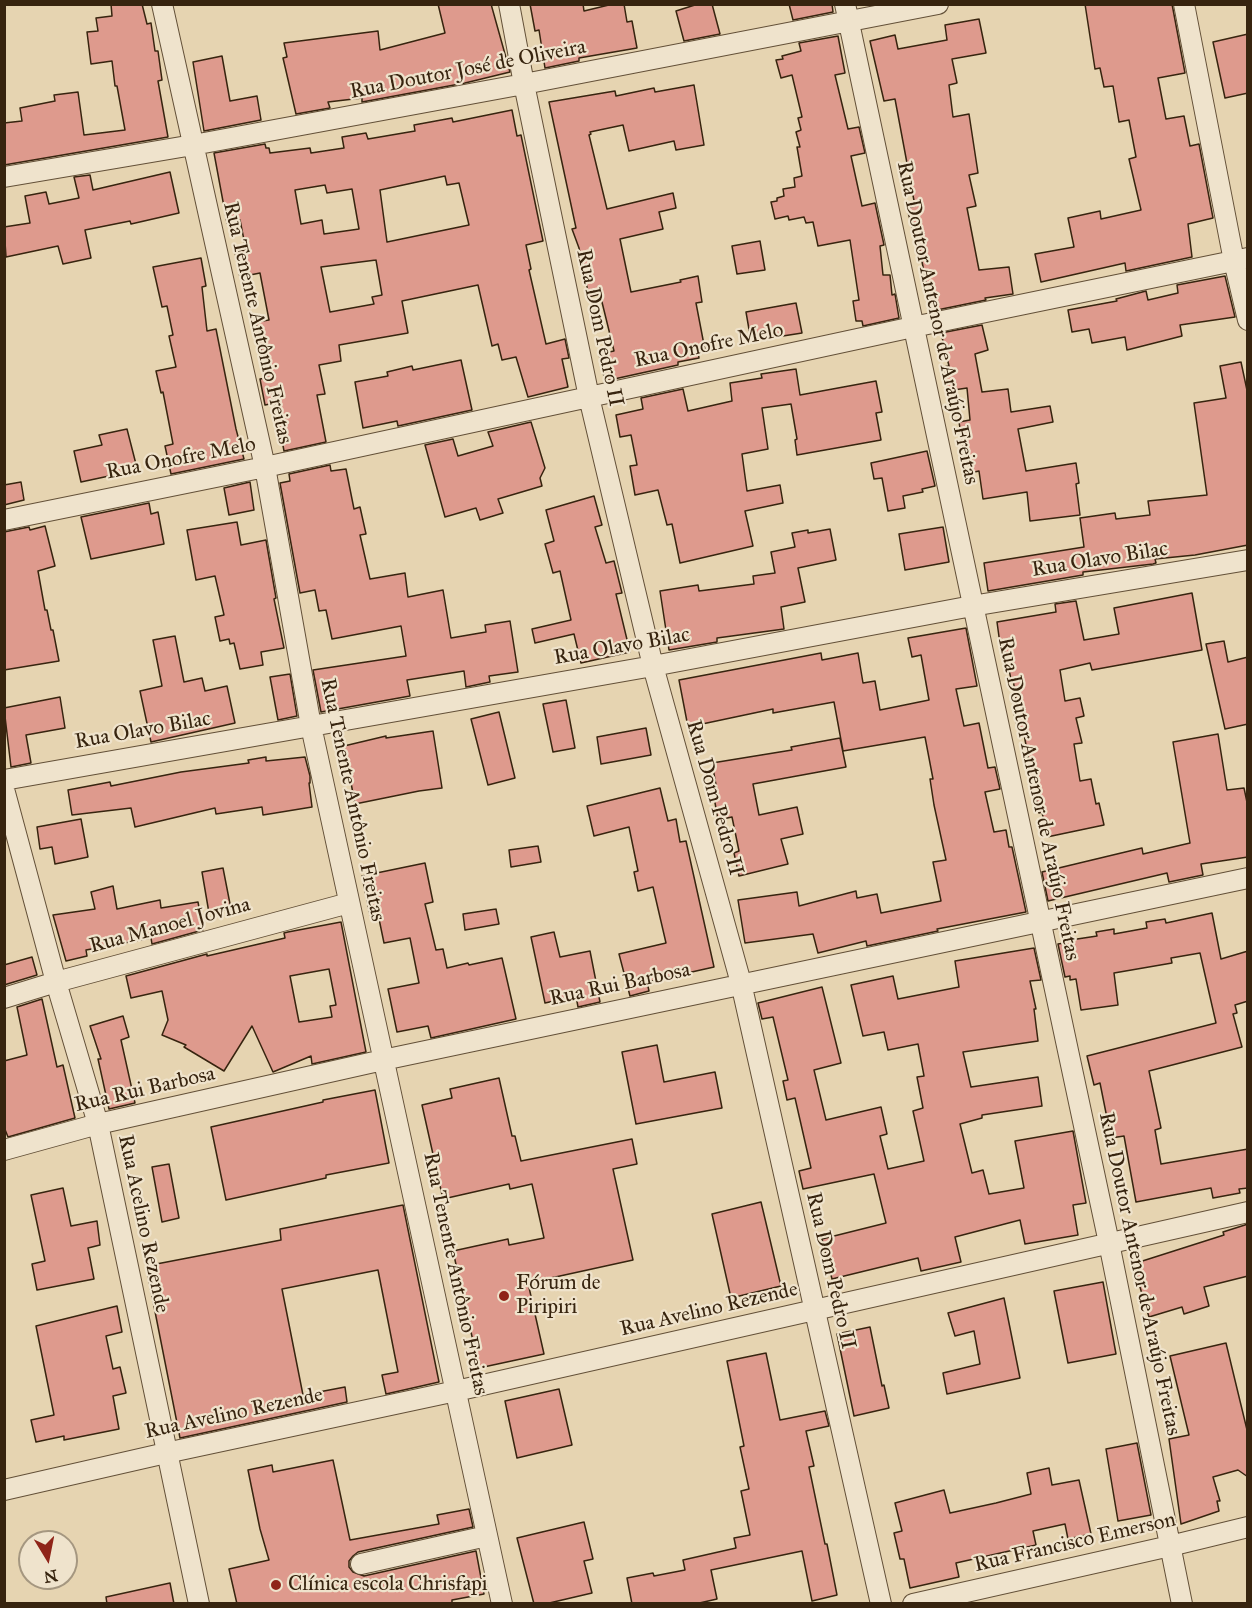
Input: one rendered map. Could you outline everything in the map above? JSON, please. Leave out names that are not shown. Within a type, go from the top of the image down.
[{"type":"street","name":"Rua Tenente Antônio Freitas","points":[[162,4],[265,467],[311,726],[502,1604]]},
{"type":"street","name":"Rua Dom Pedro II","points":[[509,4],[589,397],[653,666],[741,983],[881,1604]]},
{"type":"street","name":"Rua Doutor José de Oliveira","points":[[4,177],[524,84],[847,13],[938,4]]},
{"type":"street","points":[[1184,4],[1241,259],[1248,320]]},
{"type":"street","name":"Rua Doutor Antenor de Araújo Freitas","points":[[847,13],[1109,1243],[1182,1604]]},
{"type":"street","name":"Rua Onofre Melo","points":[[4,520],[265,467],[913,327],[1241,259]]},
{"type":"street","name":"Rua Olavo Bilac","points":[[4,780],[653,666],[972,606],[1248,560]]},
{"type":"street","name":"Rua Acelino Rezende","points":[[4,789],[56,982],[98,1124],[199,1604]]},
{"type":"street","name":"Rua Rui Barbosa","points":[[4,1150],[98,1124],[383,1060],[1248,878]]},
{"type":"street","name":"Rua Manoel Jovina","points":[[4,998],[349,903]]},
{"type":"street","name":"Rua Avelino Rezende","points":[[4,1490],[814,1311],[1248,1212]]},
{"type":"street","name":"Rua Francisco Emerson","points":[[912,1604],[1248,1527]]},
{"type":"street","points":[[361,1564],[487,1536]]},
{"type":"building","points":[[111,4],[142,4],[147,24],[151,23],[155,51],[158,51],[162,80],[158,81],[168,137],[4,165],[4,123],[22,121],[20,108],[55,101],[54,95],[78,92],[84,135],[125,130],[112,61],[91,64],[87,32],[98,31],[96,18],[112,16]]},
{"type":"building","points":[[438,4],[491,4],[510,72],[465,83],[362,102],[362,98],[328,102],[330,108],[296,114],[283,58],[287,57],[284,43],[378,31],[380,50],[445,33]]},
{"type":"building","points":[[530,4],[583,4],[584,11],[613,4],[624,4],[627,22],[632,21],[637,48],[579,58],[579,61],[545,68],[539,30],[535,31]]},
{"type":"building","points":[[698,4],[712,4],[720,34],[684,41],[676,11]]},
{"type":"building","points":[[789,4],[832,4],[833,12],[793,20]]},
{"type":"building","points":[[1085,4],[1172,4],[1185,73],[1158,78],[1166,119],[1184,116],[1190,146],[1199,144],[1213,218],[1188,224],[1192,257],[1126,271],[1125,263],[1041,282],[1035,254],[1074,247],[1068,218],[1100,211],[1101,219],[1141,210],[1129,159],[1136,157],[1129,120],[1119,122],[1113,86],[1104,87],[1100,68],[1095,69]]},
{"type":"building","points":[[979,19],[986,53],[952,59],[957,83],[949,85],[953,117],[969,114],[978,173],[969,175],[976,206],[967,208],[979,270],[1009,267],[1013,294],[985,298],[986,300],[932,311],[918,242],[916,243],[907,208],[915,206],[895,99],[884,101],[870,41],[895,35],[898,49],[947,40],[945,25]]},
{"type":"building","points":[[1248,34],[1248,93],[1225,98],[1213,42]]},
{"type":"building","points":[[838,36],[845,73],[835,75],[848,129],[859,127],[865,153],[851,156],[862,206],[875,203],[884,245],[880,246],[883,275],[890,275],[892,295],[895,294],[899,318],[863,326],[862,321],[856,321],[853,301],[859,300],[850,240],[818,246],[813,222],[806,223],[804,217],[789,220],[788,216],[775,219],[771,202],[784,196],[783,189],[795,187],[794,178],[802,176],[797,147],[800,147],[796,132],[801,130],[798,118],[802,117],[792,75],[781,78],[776,60],[801,51],[799,43]]},
{"type":"building","points":[[222,56],[230,101],[257,96],[261,120],[204,131],[193,62]]},
{"type":"building","points":[[694,85],[704,145],[676,150],[674,141],[629,151],[623,125],[590,132],[589,135],[607,209],[673,193],[676,208],[659,212],[663,229],[620,239],[631,292],[681,282],[680,280],[698,276],[702,302],[696,303],[705,350],[698,352],[699,358],[678,362],[678,365],[605,381],[599,354],[614,351],[600,294],[589,297],[579,248],[572,229],[576,228],[549,102],[615,91],[616,96],[654,88],[655,92]]},
{"type":"building","points":[[512,110],[517,136],[521,135],[543,241],[526,245],[531,269],[529,270],[546,344],[565,339],[569,358],[562,359],[568,387],[528,397],[516,357],[502,360],[498,344],[492,346],[478,285],[402,301],[408,333],[339,345],[341,361],[319,365],[325,394],[317,395],[326,442],[284,451],[275,403],[265,405],[260,379],[266,378],[256,322],[269,320],[260,273],[240,277],[235,252],[246,250],[240,220],[227,223],[214,153],[265,144],[270,153],[310,148],[311,153],[344,148],[342,137],[366,133],[368,139],[415,131],[414,125],[452,118],[453,122]],"holes":[[[445,176],[447,185],[459,183],[469,225],[387,242],[380,190]],[[325,185],[327,193],[352,189],[359,229],[324,234],[322,220],[301,224],[295,190]],[[376,260],[382,295],[372,297],[374,304],[330,312],[321,267]]]},
{"type":"building","points":[[170,172],[179,213],[131,224],[130,221],[85,230],[91,258],[63,264],[58,246],[6,257],[4,227],[30,223],[25,196],[46,192],[49,204],[79,198],[74,177],[90,175],[93,190]]},
{"type":"building","points":[[760,241],[765,270],[737,274],[732,246]]},
{"type":"building","points":[[201,258],[206,286],[202,287],[207,331],[216,329],[244,459],[171,474],[165,446],[173,444],[163,392],[161,393],[156,371],[176,367],[169,336],[173,335],[167,306],[162,307],[153,267]]},
{"type":"building","points":[[1225,276],[1235,317],[1180,325],[1182,336],[1127,350],[1125,337],[1092,343],[1089,329],[1072,332],[1068,310],[1117,301],[1116,299],[1146,291],[1148,300],[1178,293],[1177,285]]},
{"type":"building","points":[[796,303],[802,333],[751,341],[746,312]]},
{"type":"building","points":[[982,325],[988,350],[975,354],[982,392],[1008,389],[1011,412],[1050,406],[1053,422],[1018,429],[1026,471],[1076,463],[1080,515],[1030,521],[1027,492],[983,499],[979,471],[970,473],[959,422],[970,420],[967,388],[947,391],[943,367],[949,366],[941,333]]},
{"type":"building","points":[[461,360],[472,410],[398,426],[397,421],[363,428],[355,382],[388,376],[387,372],[412,366],[413,370]]},
{"type":"building","points":[[1241,362],[1248,395],[1248,545],[1195,555],[1155,559],[1156,563],[1153,564],[1083,572],[1083,575],[988,591],[984,563],[1084,547],[1080,518],[1115,513],[1116,519],[1150,515],[1148,501],[1207,495],[1194,403],[1226,398],[1220,366]]},
{"type":"building","points":[[796,369],[800,395],[876,381],[882,412],[876,413],[881,440],[797,455],[795,440],[797,439],[791,404],[762,408],[768,449],[742,454],[747,491],[780,485],[783,503],[745,511],[753,546],[680,563],[672,524],[667,525],[658,490],[635,495],[630,466],[637,465],[631,435],[620,437],[616,415],[643,409],[641,398],[683,389],[688,411],[732,401],[730,383],[762,378],[761,374]]},
{"type":"building","points":[[531,422],[545,468],[540,478],[542,486],[498,499],[503,513],[480,520],[476,508],[445,517],[425,445],[453,439],[458,456],[493,446],[488,432]]},
{"type":"building","points":[[127,429],[138,472],[110,479],[109,476],[81,482],[74,451],[102,445],[99,435]]},
{"type":"building","points":[[927,451],[935,486],[922,489],[923,492],[903,496],[905,508],[888,511],[882,478],[874,479],[871,463]]},
{"type":"building","points":[[330,465],[331,471],[346,469],[354,509],[360,507],[366,534],[360,535],[370,579],[405,573],[408,597],[443,590],[451,638],[486,632],[485,625],[510,621],[518,672],[489,676],[490,682],[466,687],[464,671],[407,680],[410,696],[321,712],[313,670],[406,656],[401,626],[332,639],[326,610],[319,611],[315,590],[300,593],[280,483],[290,481],[289,474]]},
{"type":"building","points":[[21,482],[24,500],[4,505],[4,485]]},
{"type":"building","points":[[250,482],[254,510],[229,515],[224,488]]},
{"type":"building","points":[[594,496],[602,525],[595,527],[606,563],[614,561],[622,593],[616,594],[630,652],[581,663],[574,634],[535,643],[532,629],[571,620],[560,571],[553,573],[545,544],[554,541],[546,510]]},
{"type":"building","points":[[149,503],[151,514],[158,512],[164,544],[91,559],[81,517]]},
{"type":"building","points":[[237,522],[241,545],[266,540],[276,598],[274,599],[284,648],[261,652],[263,665],[240,669],[234,643],[230,644],[229,639],[220,641],[215,617],[224,615],[215,576],[196,580],[187,530]]},
{"type":"building","points":[[45,526],[55,566],[38,571],[45,610],[47,610],[51,630],[53,630],[59,661],[4,670],[4,532]]},
{"type":"building","points":[[943,527],[949,562],[905,570],[899,534]]},
{"type":"building","points":[[830,529],[836,560],[798,568],[805,602],[781,607],[784,629],[717,638],[717,642],[669,650],[660,591],[698,585],[699,591],[754,584],[753,576],[775,573],[771,552],[795,547],[792,533]]},
{"type":"building","points":[[1192,593],[1202,650],[1092,670],[1090,663],[1060,670],[1065,701],[1080,698],[1084,716],[1076,718],[1082,743],[1074,744],[1080,781],[1091,779],[1096,804],[1099,803],[1104,825],[1047,837],[1042,812],[1039,813],[1033,780],[1030,780],[1023,729],[1018,730],[1014,713],[1018,712],[1013,679],[1011,679],[1003,643],[1000,644],[997,622],[1056,612],[1055,604],[1076,601],[1084,640],[1119,634],[1114,608]]},
{"type":"building","points":[[966,628],[977,686],[956,689],[964,726],[979,723],[988,768],[995,767],[1000,789],[985,792],[994,832],[1006,830],[1009,847],[1012,847],[1026,912],[937,929],[938,931],[867,946],[866,941],[818,953],[813,934],[745,943],[738,900],[797,892],[799,906],[856,891],[857,898],[877,894],[881,913],[941,901],[933,862],[946,860],[934,805],[930,779],[933,779],[925,737],[843,751],[834,702],[773,713],[773,709],[688,727],[679,680],[821,653],[822,660],[858,653],[863,683],[875,681],[880,710],[929,700],[921,655],[912,657],[908,638]]},
{"type":"building","points":[[175,636],[184,682],[202,678],[205,691],[227,686],[235,723],[151,742],[140,691],[162,686],[153,640]]},
{"type":"building","points":[[1224,641],[1228,662],[1248,657],[1248,724],[1225,729],[1206,644]]},
{"type":"building","points":[[290,674],[297,716],[278,720],[270,677]]},
{"type":"building","points":[[60,697],[65,728],[26,735],[31,763],[11,767],[4,708]]},
{"type":"building","points":[[566,700],[575,748],[553,752],[543,704]]},
{"type":"building","points":[[499,712],[515,778],[488,785],[471,719]]},
{"type":"building","points":[[646,728],[651,755],[601,764],[597,737]]},
{"type":"building","points":[[433,731],[442,788],[355,804],[344,746],[386,736],[386,738]]},
{"type":"building","points":[[1218,734],[1227,790],[1244,788],[1248,807],[1248,857],[1201,864],[1203,875],[1169,882],[1167,873],[1048,901],[1042,872],[1142,848],[1143,854],[1190,843],[1173,742]]},
{"type":"building","points":[[840,738],[846,767],[753,784],[759,815],[797,807],[803,834],[781,839],[788,864],[739,876],[734,853],[739,851],[732,817],[718,820],[714,797],[718,796],[712,763],[792,750],[791,747]]},
{"type":"building","points":[[266,757],[266,761],[305,757],[310,776],[312,807],[263,815],[262,807],[216,814],[215,808],[135,827],[131,808],[72,815],[68,790],[110,782],[111,786],[181,772],[249,763],[248,760]]},
{"type":"building","points":[[660,788],[668,821],[676,819],[680,842],[686,841],[714,967],[647,982],[649,991],[630,996],[619,954],[666,943],[653,887],[638,891],[634,872],[638,871],[629,827],[594,836],[587,806]]},
{"type":"building","points":[[81,819],[88,857],[55,864],[52,847],[40,849],[37,827]]},
{"type":"building","points":[[538,846],[541,862],[511,867],[509,850]]},
{"type":"building","points":[[425,863],[433,902],[425,904],[436,950],[443,949],[447,968],[502,958],[516,1019],[431,1038],[428,1026],[397,1032],[388,989],[419,983],[410,938],[384,943],[378,914],[370,915],[362,876]]},
{"type":"building","points":[[223,868],[231,909],[209,913],[202,872]]},
{"type":"building","points":[[113,886],[117,909],[160,900],[161,908],[198,902],[203,930],[152,944],[151,938],[86,950],[87,956],[66,961],[53,915],[95,909],[91,892]]},
{"type":"building","points":[[496,909],[499,924],[465,930],[463,914]]},
{"type":"building","points":[[1212,913],[1221,959],[1248,951],[1248,1001],[1235,1005],[1237,1013],[1233,1014],[1242,1047],[1149,1071],[1161,1128],[1155,1130],[1161,1164],[1248,1149],[1248,1188],[1239,1189],[1240,1193],[1213,1198],[1211,1188],[1136,1202],[1124,1136],[1111,1138],[1100,1083],[1094,1085],[1087,1056],[1216,1023],[1200,953],[1171,958],[1172,963],[1114,973],[1118,1005],[1081,1010],[1076,979],[1070,980],[1070,976],[1065,977],[1058,944],[1097,936],[1096,932],[1114,929],[1114,934],[1147,928],[1146,922],[1165,919],[1166,923]]},
{"type":"building","points":[[341,922],[366,1052],[312,1064],[311,1056],[273,1072],[252,1026],[224,1071],[184,1047],[186,1045],[162,1035],[168,1020],[162,991],[131,998],[126,976],[207,954],[207,956],[285,938],[284,933]],"holes":[[[329,969],[336,1005],[330,1006],[332,1017],[299,1022],[290,976]]]},
{"type":"building","points":[[554,932],[560,957],[590,951],[600,1002],[578,1007],[576,996],[545,1003],[531,937]]},
{"type":"building","points":[[1034,948],[1041,980],[1030,981],[1036,1009],[1034,1009],[1038,1041],[963,1052],[971,1087],[1038,1077],[1042,1106],[982,1115],[982,1118],[960,1124],[972,1173],[983,1170],[989,1194],[1024,1188],[1015,1141],[1073,1131],[1086,1203],[1073,1205],[1078,1235],[1025,1244],[1020,1220],[955,1237],[961,1262],[921,1271],[918,1258],[832,1279],[822,1239],[886,1223],[874,1174],[803,1189],[799,1171],[811,1168],[795,1098],[787,1100],[783,1081],[788,1080],[773,1017],[762,1019],[758,1003],[822,987],[841,1063],[814,1070],[826,1120],[881,1107],[887,1134],[880,1136],[888,1169],[924,1161],[913,1111],[923,1108],[917,1077],[924,1076],[918,1044],[888,1050],[884,1032],[863,1036],[851,985],[893,976],[898,999],[959,987],[955,961]]},
{"type":"building","points":[[32,957],[37,975],[4,985],[4,965]]},
{"type":"building","points":[[42,999],[57,1067],[63,1065],[75,1118],[8,1137],[4,1127],[4,1061],[27,1055],[17,1007]]},
{"type":"building","points":[[123,1016],[129,1037],[121,1040],[135,1103],[109,1109],[98,1059],[101,1059],[90,1026]]},
{"type":"building","points":[[657,1045],[664,1082],[715,1072],[722,1108],[636,1124],[622,1052]]},
{"type":"building","points":[[499,1078],[512,1136],[515,1136],[521,1161],[632,1139],[637,1164],[613,1169],[633,1260],[528,1283],[544,1354],[479,1368],[453,1251],[508,1239],[509,1245],[544,1238],[532,1184],[510,1189],[509,1184],[443,1199],[422,1105],[452,1098],[450,1089]]},
{"type":"building","points":[[375,1090],[389,1163],[326,1175],[326,1178],[226,1200],[211,1127]]},
{"type":"building","points":[[169,1164],[179,1218],[162,1222],[152,1167]]},
{"type":"building","points":[[63,1188],[71,1226],[97,1221],[100,1245],[88,1248],[94,1279],[37,1290],[32,1264],[45,1261],[31,1195]]},
{"type":"building","points":[[761,1202],[781,1286],[731,1298],[712,1214]]},
{"type":"building","points":[[403,1205],[439,1382],[386,1394],[382,1375],[398,1372],[378,1270],[282,1289],[303,1395],[345,1387],[347,1402],[180,1438],[146,1266],[281,1240],[280,1229]]},
{"type":"building","points":[[1248,1224],[1248,1276],[1204,1287],[1209,1306],[1184,1314],[1182,1307],[1149,1317],[1133,1264],[1224,1235],[1223,1232]]},
{"type":"building","points":[[1103,1282],[1116,1354],[1068,1363],[1054,1291]]},
{"type":"building","points":[[1004,1298],[1020,1378],[947,1394],[943,1373],[980,1364],[974,1331],[955,1336],[948,1313]]},
{"type":"building","points":[[117,1306],[122,1332],[106,1336],[113,1369],[120,1367],[126,1393],[113,1396],[119,1429],[64,1440],[64,1436],[36,1442],[31,1420],[54,1415],[36,1326]]},
{"type":"building","points":[[870,1327],[889,1408],[854,1416],[837,1334]]},
{"type":"building","points":[[1226,1343],[1248,1434],[1248,1477],[1238,1470],[1213,1477],[1220,1501],[1217,1501],[1219,1511],[1181,1524],[1169,1439],[1189,1435],[1170,1356]]},
{"type":"building","points":[[766,1353],[780,1420],[825,1411],[829,1426],[806,1431],[814,1466],[809,1467],[837,1595],[812,1601],[802,1551],[711,1570],[717,1599],[695,1604],[632,1604],[627,1578],[685,1570],[683,1560],[736,1548],[734,1538],[750,1535],[741,1491],[749,1489],[740,1447],[744,1446],[727,1361]]},
{"type":"building","points":[[559,1389],[572,1445],[517,1458],[505,1401]]},
{"type":"building","points":[[1137,1443],[1151,1515],[1118,1521],[1106,1449]]},
{"type":"building","points":[[333,1460],[350,1540],[439,1524],[437,1515],[469,1509],[473,1527],[358,1552],[349,1561],[349,1567],[353,1572],[364,1576],[476,1551],[484,1594],[452,1600],[452,1604],[237,1604],[229,1569],[269,1560],[248,1470],[272,1465],[273,1472]]},
{"type":"building","points":[[1049,1468],[1052,1485],[1079,1480],[1091,1534],[1068,1539],[1065,1524],[1033,1531],[1036,1545],[956,1563],[959,1577],[910,1588],[904,1559],[900,1559],[894,1533],[902,1531],[895,1503],[944,1490],[950,1513],[996,1503],[1031,1494],[1027,1473]]},
{"type":"building","points":[[584,1522],[593,1559],[584,1561],[592,1593],[545,1604],[534,1604],[517,1538]]},
{"type":"building","points":[[170,1583],[174,1604],[107,1604],[106,1597]]},
{"type":"place","name":"Fórum de Piripiri","points":[[504,1296]]},
{"type":"place","name":"Clínica escola Chrisfapi","points":[[276,1585]]}]
